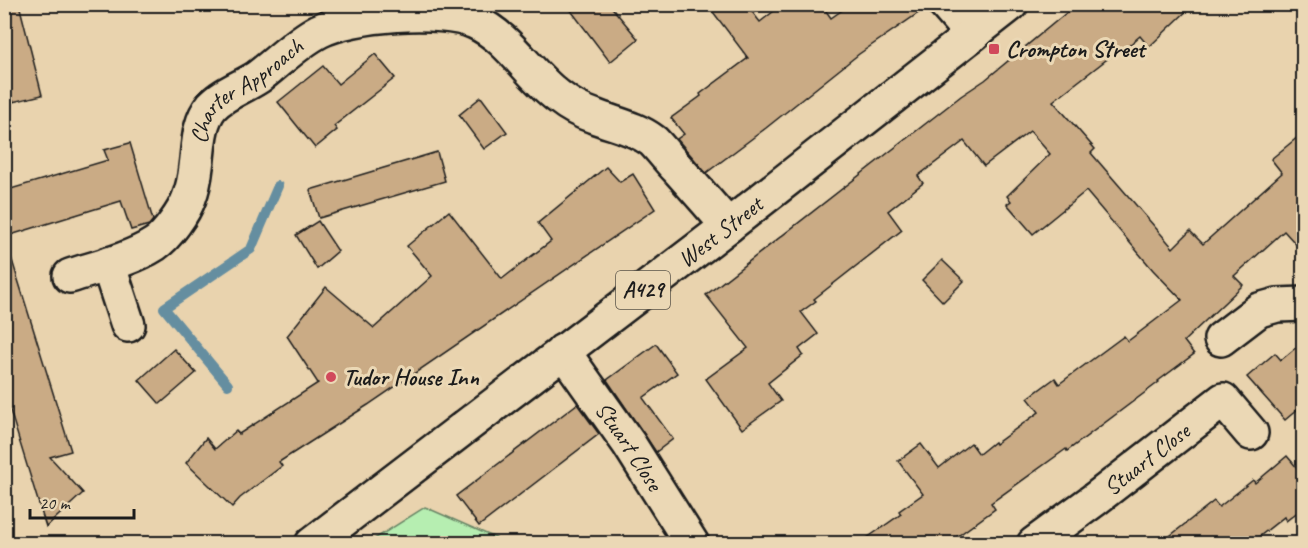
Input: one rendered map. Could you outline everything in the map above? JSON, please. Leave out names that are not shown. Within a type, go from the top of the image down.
[{"type":"street","points":[[945,4],[972,35]]},
{"type":"street","name":"West Street","points":[[312,543],[728,226],[1011,4]]},
{"type":"street","name":"Charter Approach","points":[[70,276],[137,254],[157,243],[176,222],[189,198],[196,168],[198,141],[204,119],[212,107],[220,99],[256,78],[300,43],[321,30],[350,20],[460,11],[511,48],[558,97],[592,116],[629,128],[652,141],[728,226]]},
{"type":"street","points":[[108,264],[128,325]]},
{"type":"street","points":[[1221,339],[1259,310],[1277,305],[1304,304]]},
{"type":"street","name":"Stuart Close","points":[[562,351],[629,444],[692,543]]},
{"type":"street","name":"Stuart Close","points":[[1034,543],[1094,500],[1223,400],[1251,433]]},
{"type":"green space","points":[[425,507],[507,543],[368,543]]},
{"type":"building","points":[[4,4],[19,4],[42,95],[4,104]]},
{"type":"building","points":[[566,4],[609,4],[638,39],[610,62]]},
{"type":"building","points":[[707,4],[746,4],[760,22],[783,4],[821,4],[831,18],[851,4],[927,4],[927,7],[859,54],[706,173],[677,139],[684,134],[671,118],[748,58]]},
{"type":"building","points":[[1077,4],[1194,4],[1149,47],[1140,36],[1053,101],[1095,149],[1091,153],[1173,248],[1190,231],[1203,244],[1282,173],[1271,159],[1304,132],[1304,253],[1284,231],[1234,276],[1243,285],[1184,341],[1194,354],[1067,451],[1066,449],[991,503],[995,509],[948,543],[860,543],[901,514],[899,511],[923,494],[898,461],[921,444],[939,468],[971,443],[979,454],[1039,412],[1028,398],[1055,378],[1059,384],[1124,336],[1128,341],[1182,300],[1153,270],[1086,191],[1033,234],[1007,204],[1011,201],[1007,196],[1050,154],[1030,131],[984,166],[964,141],[918,176],[923,183],[888,211],[902,230],[814,299],[816,301],[801,312],[818,334],[799,349],[803,355],[768,383],[781,401],[742,429],[706,379],[748,348],[706,295],[961,96],[985,80]]},
{"type":"building","points":[[375,54],[395,78],[334,126],[337,130],[315,148],[278,102],[323,66],[338,84]]},
{"type":"building","points":[[481,97],[507,132],[484,149],[459,115]]},
{"type":"building","points":[[130,143],[153,220],[149,225],[131,230],[121,201],[4,237],[4,191],[108,160],[104,150]]},
{"type":"building","points":[[437,152],[445,181],[319,218],[310,190]]},
{"type":"building","points":[[606,167],[620,182],[633,174],[655,209],[368,405],[279,462],[282,466],[240,498],[232,507],[186,463],[206,438],[215,449],[236,431],[239,434],[318,383],[287,336],[326,287],[374,328],[432,276],[407,246],[449,211],[502,279],[551,241],[538,223]]},
{"type":"building","points":[[318,221],[338,251],[317,269],[296,235]]},
{"type":"building","points":[[11,257],[71,451],[50,457],[83,493],[46,527],[4,391],[4,258]]},
{"type":"building","points":[[942,260],[964,281],[943,302],[922,280]]},
{"type":"building","points":[[1304,341],[1304,404],[1285,420],[1247,377],[1275,353],[1281,360]]},
{"type":"building","points":[[656,344],[677,373],[643,398],[673,439],[656,452],[607,380]]},
{"type":"building","points":[[174,349],[196,373],[160,404],[139,380]]},
{"type":"building","points":[[577,404],[599,434],[479,526],[456,496]]},
{"type":"building","points":[[1287,456],[1304,476],[1304,507],[1286,521],[1284,517],[1251,543],[1161,543],[1214,501],[1219,507],[1253,480],[1255,483]]},
{"type":"waterway","points":[[228,385],[164,308],[251,249],[278,186]]},
{"type":"place","name":"Crompton Street","points":[[994,49]]},
{"type":"place","name":"Tudor House Inn","points":[[331,377]]}]
